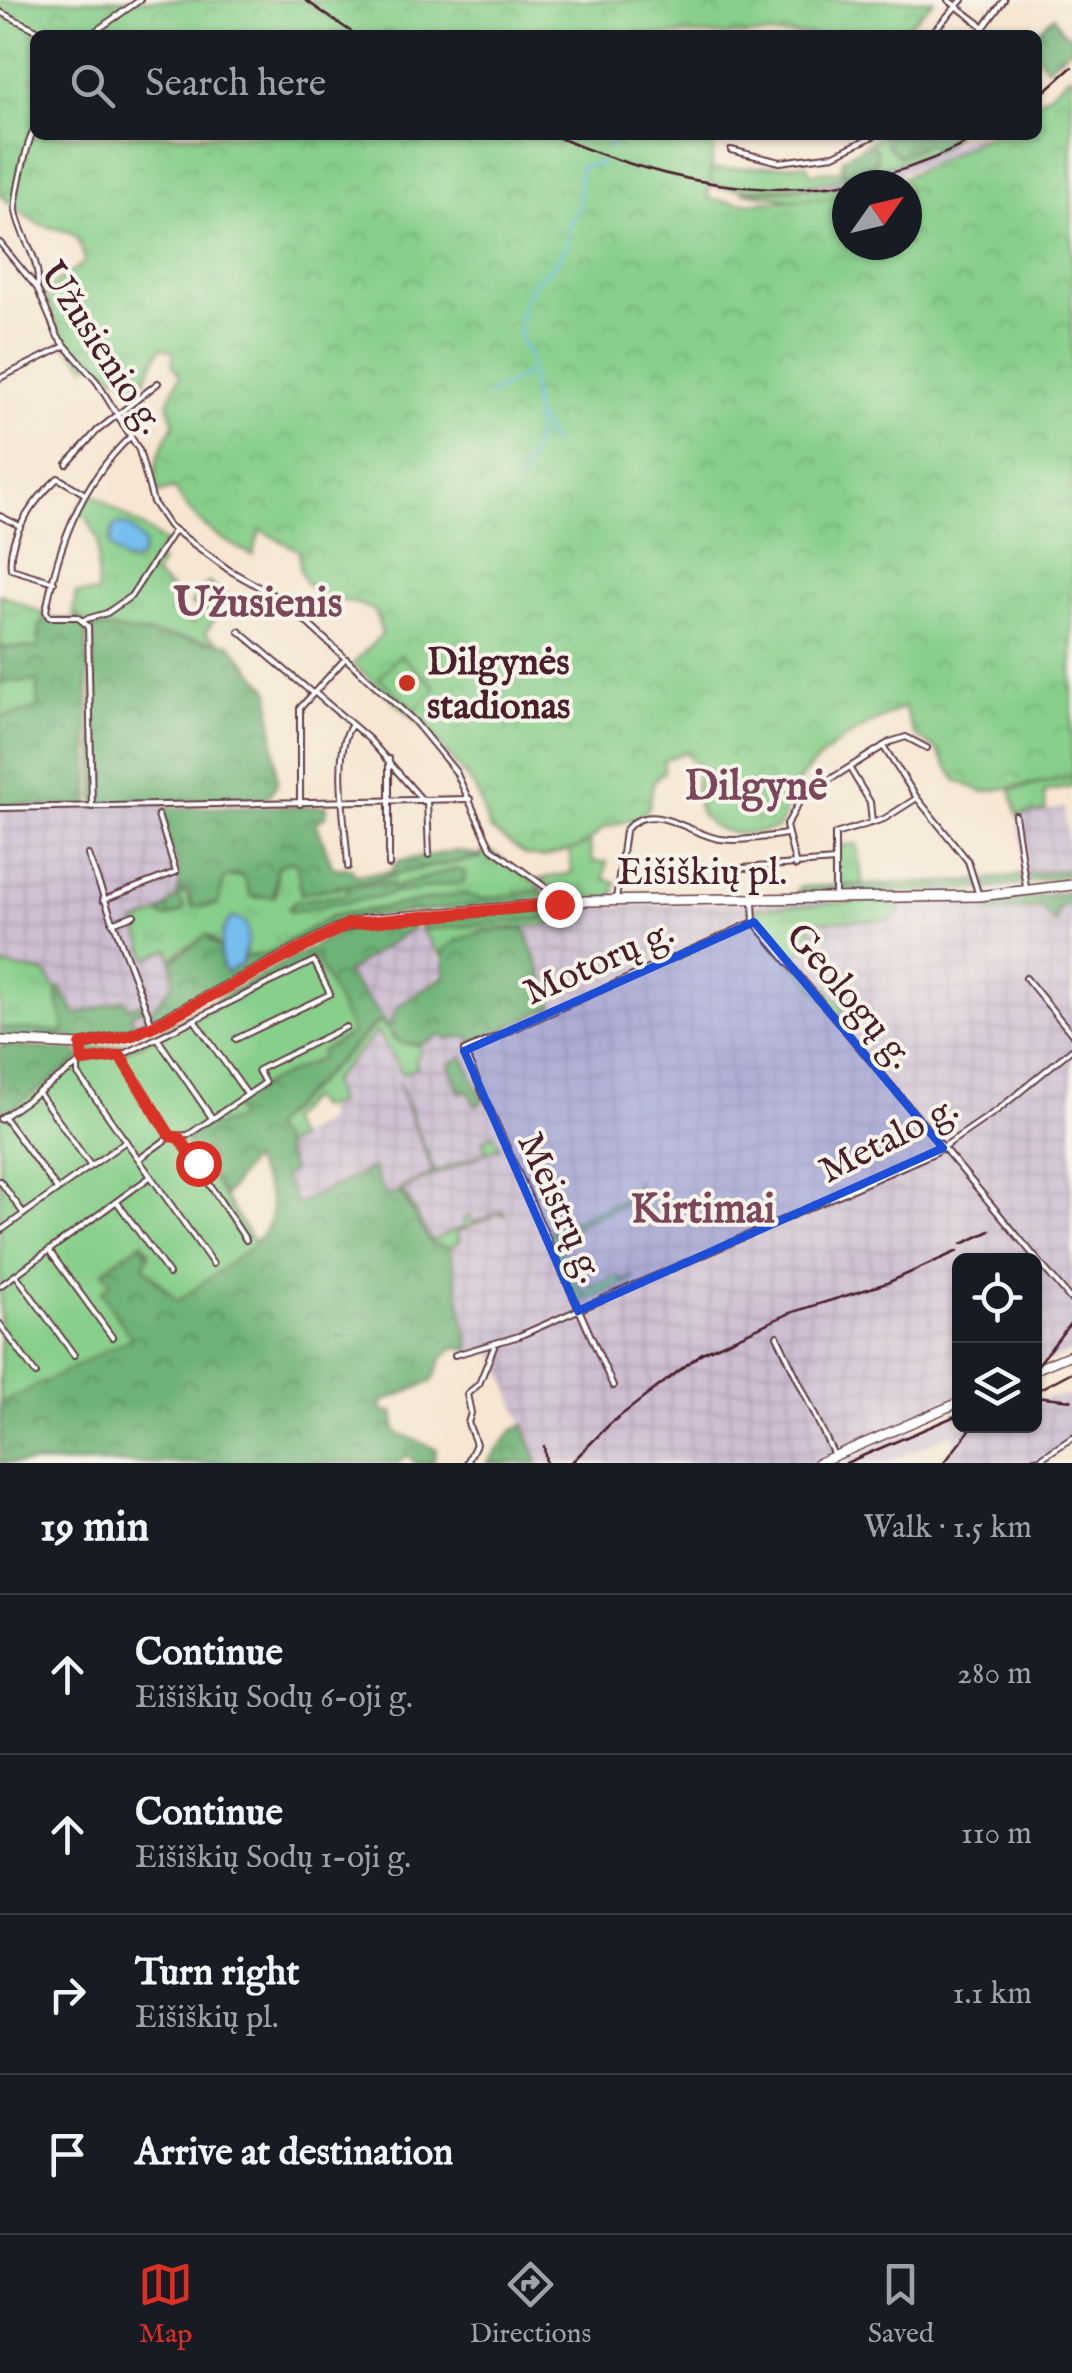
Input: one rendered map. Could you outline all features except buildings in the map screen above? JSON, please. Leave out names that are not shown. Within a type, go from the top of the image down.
[{"type":"main road","name":"Eišiškių pl.","points":[[0,1042],[81,1045],[128,1036],[348,924],[559,904],[980,896],[1072,885]]},
{"type":"street","points":[[97,30],[140,0]]},
{"type":"street","points":[[948,0],[984,27]]},
{"type":"street","points":[[935,30],[962,0]]},
{"type":"street","points":[[982,30],[1004,0]]},
{"type":"street","points":[[0,12],[37,30]]},
{"type":"street","points":[[30,135],[16,210],[37,266],[37,288]]},
{"type":"street","points":[[730,150],[780,162],[834,155],[866,140]]},
{"type":"street","name":"Užusienio g.","points":[[0,243],[37,288],[64,347],[97,382],[143,459],[154,505],[174,531],[282,600],[424,732],[452,766],[470,799],[482,834],[495,852],[552,892],[559,904]]},
{"type":"street","points":[[0,378],[64,347]]},
{"type":"street","points":[[68,464],[97,431],[158,383]]},
{"type":"street","points":[[130,437],[85,494],[67,530],[48,616],[82,619],[107,613],[131,596],[174,531]]},
{"type":"street","points":[[54,582],[11,569],[20,526],[42,490],[61,478],[85,494]]},
{"type":"street","points":[[0,516],[20,526]]},
{"type":"street","points":[[82,619],[89,630],[92,807]]},
{"type":"street","points":[[239,631],[352,725],[389,759],[425,801],[429,856]]},
{"type":"street","points":[[300,804],[299,714],[312,691],[344,660]]},
{"type":"street","points":[[348,867],[345,735],[352,725]]},
{"type":"street","points":[[796,866],[786,834],[790,811],[802,797],[883,746],[906,737],[927,748]]},
{"type":"street","points":[[883,746],[917,798],[970,864],[980,896]]},
{"type":"street","points":[[389,759],[390,864]]},
{"type":"street","points":[[849,767],[870,802],[872,823]]},
{"type":"street","points":[[836,900],[836,833],[872,823],[917,798]]},
{"type":"street","points":[[0,808],[470,799]]},
{"type":"street","points":[[104,900],[176,872],[158,814]]},
{"type":"street","points":[[1016,816],[1026,892]]},
{"type":"street","points":[[616,901],[626,831],[632,823],[650,817],[668,818],[696,833],[722,840],[786,834]]},
{"type":"street","points":[[88,856],[153,1026]]},
{"type":"street","points":[[730,869],[834,862]]},
{"type":"street","name":"Geologų g.","points":[[753,902],[754,922],[1072,1301]]},
{"type":"street","points":[[112,923],[134,915]]},
{"type":"street","name":"Motorų g.","points":[[464,1051],[754,922]]},
{"type":"street","points":[[57,1190],[2,1118],[83,1061],[120,1056],[314,961],[330,994],[236,1039]]},
{"type":"street","points":[[1026,978],[1072,1034]]},
{"type":"street","points":[[194,1020],[247,1094]]},
{"type":"street","points":[[120,1056],[170,1136],[179,1138],[264,1083],[258,1070],[346,1028]]},
{"type":"street","points":[[157,1038],[212,1118]]},
{"type":"street","points":[[81,1045],[83,1061]]},
{"type":"street","name":"Metalo g.","points":[[455,1355],[494,1347],[942,1148],[1000,1108],[1072,1049]]},
{"type":"street","name":"Meistrų g.","points":[[464,1051],[612,1386]]},
{"type":"street","points":[[78,1066],[78,1074],[213,1264]]},
{"type":"street","points":[[38,1092],[91,1167]]},
{"type":"street","points":[[139,1159],[170,1136]]},
{"type":"street","points":[[179,1138],[246,1240]]},
{"type":"street","points":[[0,1232],[126,1141]]},
{"type":"street","points":[[0,1286],[152,1176]]},
{"type":"street","points":[[0,1182],[24,1214]]},
{"type":"street","points":[[117,1202],[168,1274]]},
{"type":"street","points":[[50,1251],[112,1337]]},
{"type":"street","points":[[16,1274],[74,1355]]},
{"type":"street","points":[[0,1324],[36,1374]]},
{"type":"street","points":[[777,1336],[834,1456]]},
{"type":"street","points":[[468,1463],[476,1444],[468,1423],[471,1413],[467,1394],[478,1384],[494,1347]]},
{"type":"street","points":[[1042,1367],[1072,1354]]},
{"type":"street","points":[[818,1463],[952,1405]]},
{"type":"street","points":[[1021,1463],[1040,1459],[1072,1438]]},
{"type":"highlighted area","points":[[754,922],[943,1148],[578,1311],[464,1051]]},
{"type":"shaded area","points":[[574,140],[748,186],[832,179],[832,186],[785,193],[717,190],[677,183]]},
{"type":"shaded area","points":[[958,140],[978,140],[910,170],[884,170]]},
{"type":"shaded area","points":[[162,803],[164,835],[180,882],[174,900],[159,914],[135,923],[169,949],[173,960],[174,982],[151,1009],[155,1019],[135,1023],[130,1014],[143,1010],[141,1003],[76,1015],[65,990],[56,989],[45,973],[0,965],[0,806]]},
{"type":"shaded area","points":[[1064,808],[1071,869],[1026,877],[1018,815]]},
{"type":"shaded area","points":[[1072,888],[1072,1351],[1042,1364],[1042,1253],[952,1253],[952,1403],[813,1463],[538,1463],[495,1353],[470,1350],[456,1277],[398,1196],[297,1204],[283,1176],[292,1171],[283,1146],[328,1120],[324,1110],[337,1104],[331,1081],[378,1032],[415,1059],[419,1045],[444,1035],[446,1039],[469,1036],[473,1043],[554,1006],[525,929],[549,925],[558,906],[999,898]]},
{"type":"shaded area","points":[[413,928],[420,928],[447,970],[398,1007],[390,1027],[345,972]]},
{"type":"shaded area","points":[[1042,1398],[1072,1398],[1072,1441],[1042,1462],[940,1463],[955,1443],[953,1433],[1042,1433]]},
{"type":"shaded area","points":[[952,1415],[953,1433],[885,1463],[842,1463],[912,1426],[901,1435]]},
{"type":"green space","points":[[0,0],[934,0],[904,30],[30,30],[30,140],[714,140],[708,199],[742,203],[832,198],[832,260],[922,260],[922,170],[919,170],[978,140],[1042,140],[1042,99],[1072,74],[1072,777],[983,792],[956,780],[937,750],[914,735],[904,707],[856,732],[814,764],[791,792],[777,828],[741,833],[714,826],[698,805],[698,768],[685,752],[664,760],[664,772],[654,780],[649,807],[639,817],[603,828],[584,846],[544,857],[526,855],[490,829],[475,788],[432,735],[353,664],[382,634],[375,611],[314,590],[305,582],[300,569],[300,551],[260,530],[253,555],[208,528],[174,488],[158,493],[156,465],[174,424],[168,403],[180,375],[172,364],[174,352],[161,347],[143,383],[108,374],[95,360],[86,366],[65,344],[45,297],[46,290],[85,262],[78,241],[70,233],[30,219],[0,195]]},
{"type":"green space","points":[[1054,16],[1062,31],[1072,37],[1072,47],[1047,68],[1042,62],[1039,30]]},
{"type":"green space","points":[[874,140],[888,140],[886,145],[899,156],[926,144],[938,150],[864,170],[871,166],[877,152],[871,142]]},
{"type":"green space","points":[[888,140],[950,140],[938,150],[926,144],[899,156],[886,145]]},
{"type":"green space","points":[[871,142],[877,152],[876,163],[859,170],[841,170],[843,158]]},
{"type":"green space","points":[[806,164],[810,173],[832,172],[832,180],[750,189],[721,186],[699,178],[713,170]]},
{"type":"green space","points":[[832,187],[832,205],[741,192]]},
{"type":"green space","points":[[89,492],[165,542],[155,558],[161,563],[154,575],[180,596],[170,611],[193,624],[203,612],[191,604],[208,583],[229,598],[205,633],[219,642],[92,627],[73,614],[76,593],[97,594],[98,541],[87,517],[76,514]]},
{"type":"green space","points":[[0,594],[44,614],[39,648],[0,647]]},
{"type":"green space","points":[[46,619],[80,619],[87,630],[90,800],[87,805],[0,806],[0,718],[37,709],[38,681],[0,682],[0,647],[39,648],[40,625]]},
{"type":"green space","points":[[92,627],[230,644],[270,691],[277,784],[267,798],[95,804]]},
{"type":"green space","name":"Dilgynės stadionas","points":[[400,655],[436,687],[415,710],[379,678]]},
{"type":"green space","points":[[38,681],[37,709],[0,718],[0,682]]},
{"type":"green space","points":[[1072,777],[1072,787],[1044,792],[1046,811],[1018,815],[1011,790]]},
{"type":"green space","points":[[327,806],[326,816],[316,822],[333,868],[351,868],[355,875],[390,872],[398,861],[456,851],[483,856],[301,894],[297,864],[292,861],[277,867],[274,897],[251,896],[243,876],[237,874],[224,878],[218,904],[192,907],[189,892],[184,890],[179,899],[185,907],[182,912],[166,918],[160,914],[174,899],[179,885],[177,863],[165,830],[164,808]]},
{"type":"green space","points":[[589,840],[593,862],[607,862],[604,879],[616,882],[614,896],[569,899],[539,879],[572,873],[569,850]]},
{"type":"green space","points":[[857,844],[863,884],[837,885],[835,846]]},
{"type":"green space","points":[[482,852],[492,852],[543,889],[481,899],[463,894],[332,916],[268,953],[245,957],[247,924],[223,932],[221,950],[210,936],[182,949],[173,960],[169,949],[148,958],[135,923],[159,914],[163,917],[184,890],[192,907],[214,906],[224,878],[243,876],[255,898],[277,894],[277,867],[292,861],[297,864],[301,894],[481,858]]},
{"type":"green space","points":[[455,869],[465,872],[464,882],[397,893],[398,886]]},
{"type":"green space","points":[[1072,869],[1072,875],[991,889],[794,897],[799,887],[970,881]]},
{"type":"green space","points":[[392,883],[394,893],[389,895],[291,912],[288,909],[295,901],[345,895],[350,886]]},
{"type":"green space","points":[[543,889],[543,897],[538,899],[352,919],[155,1019],[149,1013],[174,982],[173,960],[206,935],[221,950],[221,966],[241,964],[245,957],[268,953],[332,916],[463,894],[481,899]]},
{"type":"green space","points":[[1072,893],[1072,902],[1059,907],[1056,924],[1041,907],[994,913],[988,909],[993,903]]},
{"type":"green space","points":[[873,901],[898,904],[900,913],[892,920],[814,921],[808,925],[817,936],[796,955],[844,1007],[839,1017],[759,922],[757,908]]},
{"type":"green space","points":[[549,908],[553,914],[545,919],[425,930],[417,921]]},
{"type":"green space","points":[[553,914],[554,921],[548,925],[482,930],[444,950],[441,956],[420,928],[545,919]]},
{"type":"green space","points":[[410,920],[413,928],[345,973],[390,1026],[397,1007],[445,975],[443,950],[463,938],[491,931],[525,929],[554,1006],[473,1043],[468,1036],[446,1039],[443,1035],[419,1045],[401,1043],[378,1021],[270,1128],[283,1146],[292,1171],[283,1176],[297,1204],[373,1168],[385,1195],[402,1194],[430,1243],[450,1248],[470,1350],[455,1347],[442,1359],[433,1381],[380,1403],[384,1412],[393,1412],[396,1432],[436,1449],[433,1463],[415,1463],[408,1455],[398,1463],[0,1463],[0,1404],[130,1338],[101,1291],[111,1283],[102,1271],[143,1242],[155,1279],[167,1291],[228,1260],[258,1238],[267,1226],[271,1207],[253,1163],[250,1161],[225,1196],[202,1165],[204,1150],[196,1156],[185,1140],[210,1122],[238,1117],[232,1107],[268,1082],[321,1058],[319,1052],[220,1005],[119,1054],[85,1058],[83,1049],[137,1042],[343,930]]},
{"type":"green space","points":[[316,958],[352,1033],[320,1052],[321,1058],[268,1082],[232,1106],[239,1118],[214,1127],[210,1122],[185,1140],[196,1155],[205,1150],[211,1159],[203,1165],[255,1244],[178,1301],[144,1266],[150,1252],[142,1242],[102,1271],[111,1283],[101,1292],[131,1338],[0,1404],[0,1117],[81,1058],[124,1052]]},
{"type":"green space","points":[[0,965],[45,973],[56,989],[65,1032],[0,1028]]},
{"type":"green space","points":[[61,988],[76,1015],[125,999],[128,1008],[141,1003],[144,1009],[131,1014],[134,1023],[146,1018],[147,1023],[87,1039],[0,1037],[0,1028],[65,1032],[56,989]]},
{"type":"green space","points":[[381,1020],[394,1040],[419,1045],[421,1052],[415,1059],[418,1067],[403,1074],[377,1032],[331,1081],[337,1104],[317,1108],[309,1098],[287,1120],[297,1140],[283,1146],[270,1128]]},
{"type":"green space","points":[[0,1045],[77,1051],[81,1058],[0,1117]]},
{"type":"green space","points":[[463,1056],[483,1101],[476,1106],[468,1091],[460,1093],[449,1065]]},
{"type":"green space","points":[[398,1083],[435,1172],[487,1152],[482,1140],[494,1134],[500,1147],[402,1189],[431,1241],[465,1226],[463,1219],[470,1216],[473,1223],[503,1211],[505,1216],[499,1213],[457,1232],[460,1241],[450,1248],[430,1243],[399,1189],[433,1173]]},
{"type":"green space","points":[[636,1178],[642,1196],[555,1236],[552,1230],[636,1193]]},
{"type":"green space","points":[[552,1230],[561,1244],[555,1248],[559,1247],[584,1296],[590,1286],[620,1276],[622,1281],[633,1276],[634,1279],[578,1303],[545,1232]]},
{"type":"green space","points":[[524,1425],[538,1463],[487,1463],[513,1430]]},
{"type":"water","points":[[113,527],[130,527],[144,544],[142,555],[134,562],[124,560],[110,547]]},
{"type":"water","points":[[233,917],[247,924],[248,939],[241,964],[226,973],[221,944]]},
{"type":"waterway","points":[[609,149],[612,140]]},
{"type":"waterway","points":[[518,484],[537,438],[529,354],[519,338],[523,302],[535,280],[553,266],[566,247],[571,219],[579,209],[580,167],[603,163]]},
{"type":"waterway","points":[[488,396],[527,373]]},
{"type":"waterway","points":[[537,417],[554,445]]},
{"type":"railway","points":[[305,0],[349,30]]},
{"type":"railway","points":[[1042,94],[1072,67]]},
{"type":"railway","points":[[565,140],[660,173],[767,189],[820,187],[874,178],[927,161],[971,140]]},
{"type":"railway","points":[[962,1244],[990,1231]]},
{"type":"railway","points":[[571,1463],[611,1423],[702,1353],[790,1313],[887,1283],[958,1251]]},
{"type":"railway","points":[[1042,1360],[1072,1321]]},
{"type":"railway","points":[[1042,1388],[1072,1372]]},
{"type":"railway","points":[[1042,1397],[1072,1400]]},
{"type":"railway","points":[[846,1463],[952,1417]]},
{"type":"railway","points":[[944,1463],[968,1433]]},
{"type":"railway","points":[[544,1446],[546,1463]]},
{"type":"place","name":"Dilgynės stadionas","points":[[407,683]]},
{"type":"district","name":"Užusienis","points":[[258,601]]},
{"type":"district","name":"Dilgynė","points":[[756,784]]},
{"type":"district","name":"Kirtimai","points":[[703,1207]]},
{"type":"route","points":[[198,1163],[179,1138],[170,1136],[120,1056],[83,1061],[81,1045],[128,1036],[153,1026],[348,924],[559,904]]}]
